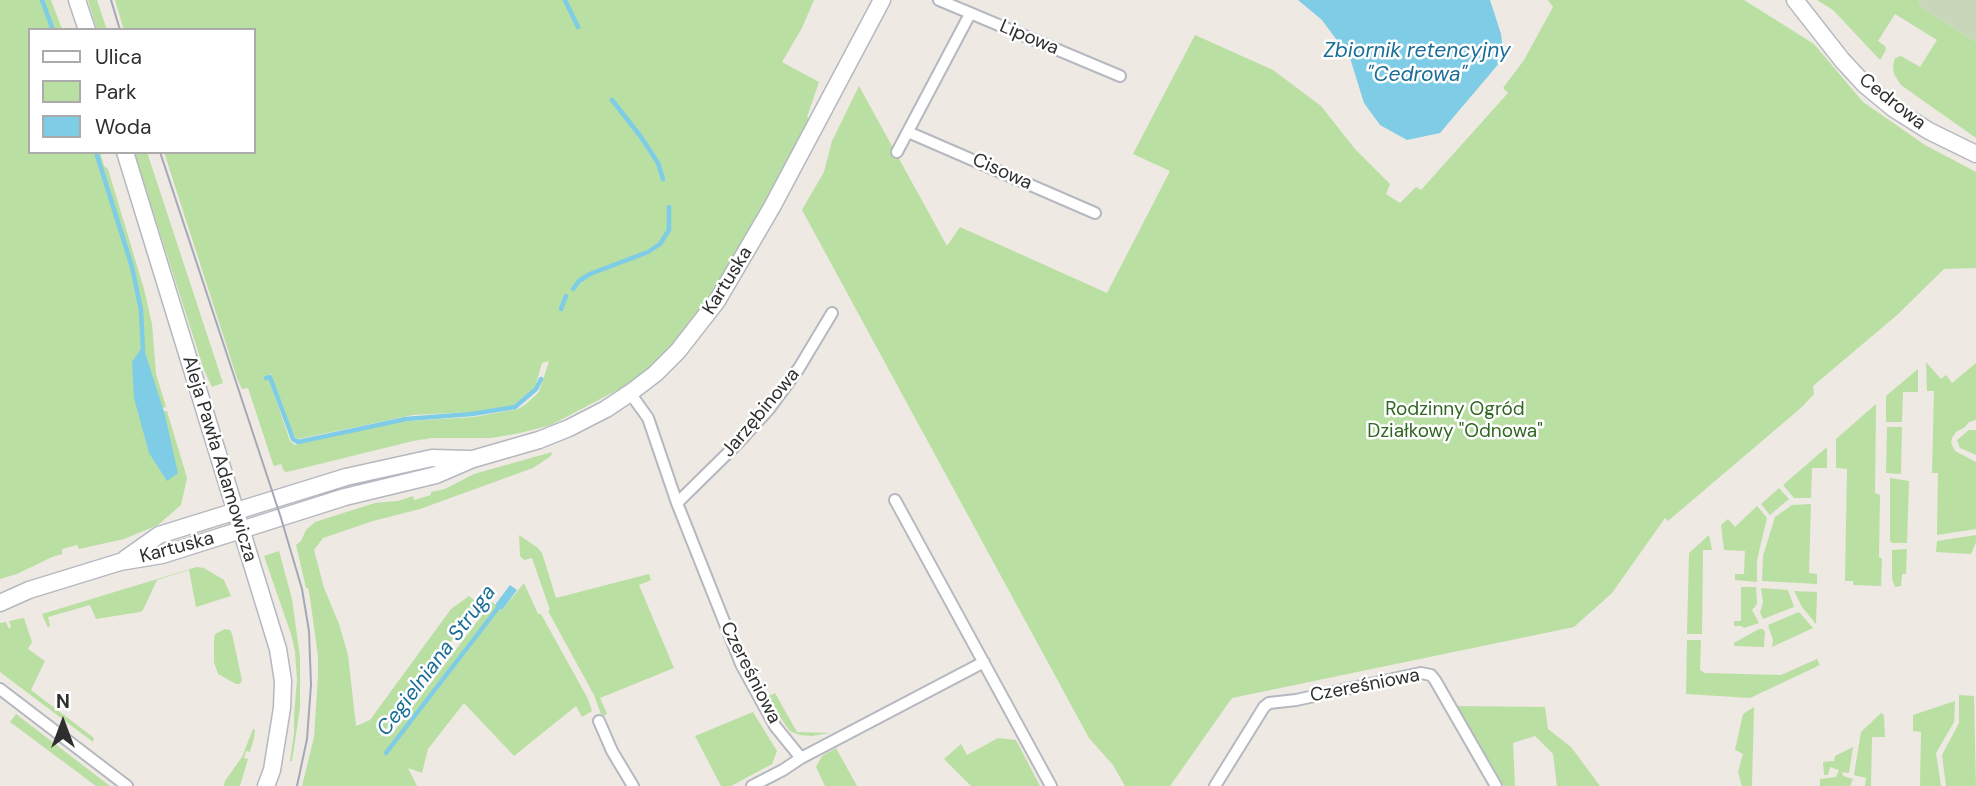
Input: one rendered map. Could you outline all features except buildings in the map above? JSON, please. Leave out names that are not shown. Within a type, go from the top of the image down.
[{"type":"street","points":[[77,0],[86,28]]},
{"type":"street","name":"Kartuska","points":[[0,603],[29,590],[120,562],[162,555],[345,497],[436,475],[473,459],[562,431],[595,415],[630,393],[655,374],[678,351],[717,301],[782,187],[882,0]]},
{"type":"street","name":"Lipowa","points":[[939,0],[1120,76]]},
{"type":"street","name":"Cedrowa","points":[[1795,0],[1865,85],[1894,109],[1929,131],[1976,154]]},
{"type":"street","points":[[897,152],[970,14]]},
{"type":"street","name":"Cisowa","points":[[908,132],[1095,213]]},
{"type":"street","name":"Aleja Pawła Adamowicza","points":[[126,154],[278,649],[283,681],[282,708],[273,778],[265,786]]},
{"type":"street","name":"Jarzębinowa","points":[[677,503],[769,409],[799,368],[832,313]]},
{"type":"street","name":"Czereśniowa","points":[[630,393],[648,418],[677,503],[741,664],[775,726],[801,758]]},
{"type":"street","name":"Kartuska","points":[[120,562],[159,535],[346,477],[432,458],[473,459]]},
{"type":"street","points":[[895,500],[1051,786]]},
{"type":"street","name":"Kartuska","points":[[0,591],[29,590]]},
{"type":"street","points":[[752,786],[984,662]]},
{"type":"street","name":"Czereśniowa","points":[[1215,786],[1269,703],[1296,700],[1422,673],[1431,675],[1435,680],[1496,786]]},
{"type":"street","points":[[0,688],[127,786]]},
{"type":"street","points":[[599,721],[612,751],[633,786]]},
{"type":"green space","points":[[0,0],[51,0],[62,28],[28,28],[28,154],[101,154],[104,166],[108,169],[144,289],[152,324],[156,374],[166,407],[163,408],[167,411],[187,478],[181,505],[158,525],[124,539],[79,549],[77,545],[62,549],[62,554],[0,579]]},
{"type":"green space","points":[[88,0],[97,0],[106,28],[96,28]]},
{"type":"green space","points":[[115,0],[814,0],[802,28],[782,62],[819,82],[807,117],[810,119],[726,273],[705,306],[658,360],[625,386],[551,425],[520,433],[491,438],[432,438],[413,441],[287,472],[281,464],[274,466],[248,388],[242,389],[165,154],[256,154],[256,28],[123,28]],"holes":[[[549,361],[539,392],[518,409],[474,417],[396,422],[295,445],[290,441],[269,379],[265,376],[271,374],[294,436],[298,439],[413,415],[473,412],[514,405],[535,387],[542,363]]]},
{"type":"green space","name":"Rodzinny Ogród Działkowy \"Odnowa\"","points":[[1548,0],[1744,0],[1814,44],[1863,102],[1925,145],[1976,172],[1976,268],[1944,269],[1897,315],[1813,386],[1814,394],[1802,407],[1668,521],[1665,518],[1612,593],[1574,627],[1232,698],[1170,786],[1125,786],[1113,765],[1089,738],[802,210],[824,172],[832,141],[859,86],[947,246],[960,227],[1107,293],[1170,171],[1133,154],[1195,35],[1273,70],[1321,106],[1355,149],[1390,184],[1386,194],[1400,203],[1416,187],[1421,190],[1508,93],[1503,88],[1524,60],[1553,7]]},
{"type":"green space","points":[[1817,0],[1918,0],[1921,7],[1976,42],[1976,138],[1901,85],[1894,74],[1895,58],[1901,56],[1920,67],[1937,40],[1895,14],[1878,41],[1886,50],[1880,60],[1833,10]]},
{"type":"green space","points":[[1918,0],[1976,0],[1976,42],[1921,7]]},
{"type":"green space","points":[[135,154],[148,154],[223,383],[212,387],[204,370]]},
{"type":"green space","points":[[1926,362],[1941,379],[1946,375],[1952,383],[1976,363],[1976,420],[1956,432],[1951,443],[1955,451],[1976,462],[1976,529],[1937,535],[1938,473],[1932,473],[1934,391],[1927,391]]},
{"type":"green space","points":[[1918,369],[1918,392],[1903,392],[1902,422],[1886,422],[1886,396]]},
{"type":"green space","points":[[1876,404],[1875,493],[1880,495],[1881,586],[1853,585],[1853,581],[1845,581],[1847,469],[1836,468],[1836,439]]},
{"type":"green space","points":[[1887,427],[1902,427],[1901,474],[1886,473]]},
{"type":"green space","points":[[1969,430],[1976,430],[1976,455],[1960,448],[1957,440]]},
{"type":"green space","points":[[1827,447],[1827,468],[1812,468],[1811,498],[1794,498],[1783,485]]},
{"type":"green space","points":[[552,452],[551,456],[533,468],[420,509],[323,538],[314,550],[324,588],[348,655],[356,726],[370,720],[451,609],[469,596],[479,604],[380,737],[393,733],[492,602],[502,610],[524,583],[538,614],[541,614],[592,711],[582,717],[576,706],[514,756],[464,703],[428,749],[422,773],[408,768],[417,786],[302,786],[314,737],[318,676],[310,598],[296,545],[306,530],[315,522],[375,503],[398,501],[413,496],[414,500],[431,495],[431,492],[445,489],[474,474]]},
{"type":"green space","points":[[1890,478],[1909,481],[1907,543],[1892,543],[1890,540]]},
{"type":"green space","points":[[1779,488],[1789,499],[1770,515],[1761,504]]},
{"type":"green space","points":[[1811,504],[1809,573],[1817,574],[1817,584],[1762,581],[1763,556],[1775,517],[1792,505]]},
{"type":"green space","points":[[1757,506],[1767,518],[1757,560],[1757,582],[1735,580],[1735,574],[1744,574],[1745,551],[1724,550],[1721,525],[1728,519],[1735,527]]},
{"type":"green space","points":[[519,535],[542,553],[556,598],[649,574],[651,580],[639,585],[674,668],[600,698],[607,714],[602,717],[594,695],[548,611],[550,610],[532,558],[524,560],[520,556]]},
{"type":"green space","points":[[1709,535],[1712,550],[1703,550],[1702,634],[1687,634],[1689,553]]},
{"type":"green space","points":[[1976,535],[1971,554],[1936,552],[1937,541]]},
{"type":"green space","points":[[1907,549],[1906,574],[1902,574],[1901,586],[1895,587],[1892,579],[1892,550]]},
{"type":"green space","points":[[279,551],[292,599],[300,657],[300,708],[292,761],[297,680],[295,651],[264,556]]},
{"type":"green space","points":[[197,567],[204,568],[224,580],[231,596],[196,607],[189,570],[157,580],[140,612],[96,619],[90,605],[48,617],[48,628],[42,614]]},
{"type":"green space","points":[[1741,587],[1756,587],[1757,604],[1752,610],[1759,623],[1744,628],[1734,626],[1734,621],[1741,621]]},
{"type":"green space","points":[[1761,588],[1788,590],[1794,607],[1763,619],[1760,613],[1763,602]]},
{"type":"green space","points":[[1794,591],[1817,592],[1816,624],[1802,607]]},
{"type":"green space","points":[[1799,612],[1813,628],[1772,647],[1773,640],[1768,625]]},
{"type":"green space","points":[[24,618],[32,642],[28,649],[45,661],[31,690],[94,738],[93,742],[0,672],[0,623],[6,622],[9,629],[9,621]]},
{"type":"green space","points":[[225,629],[232,634],[242,680],[240,684],[218,674],[214,662],[215,634]]},
{"type":"green space","points":[[1759,629],[1765,632],[1764,647],[1734,646],[1734,643]]},
{"type":"green space","points":[[1687,640],[1701,640],[1700,670],[1705,673],[1781,675],[1817,659],[1820,665],[1750,698],[1686,694]]},
{"type":"green space","points":[[775,693],[797,732],[830,733],[812,736],[790,731],[767,697]]},
{"type":"green space","points":[[1959,695],[1974,696],[1976,786],[1946,786],[1942,755],[1959,723]]},
{"type":"green space","points":[[1955,701],[1954,722],[1936,753],[1941,786],[1920,786],[1921,732],[1913,731],[1913,715]]},
{"type":"green space","points":[[1457,706],[1545,707],[1548,729],[1571,747],[1600,786],[1557,786],[1553,754],[1535,736],[1513,743],[1515,786],[1504,786]]},
{"type":"green space","points":[[1754,707],[1752,786],[1742,786],[1738,772],[1743,754],[1735,750],[1743,714]]},
{"type":"green space","points":[[753,712],[777,751],[772,764],[731,786],[721,786],[695,736]]},
{"type":"green space","points":[[1881,713],[1884,717],[1885,737],[1872,737],[1871,786],[1865,786],[1866,778],[1854,775],[1861,732]]},
{"type":"green space","points":[[16,714],[110,786],[96,786],[10,722]]},
{"type":"green space","points":[[253,729],[254,738],[250,752],[246,751],[244,758],[248,759],[240,786],[224,786],[242,757]]},
{"type":"green space","points":[[998,738],[1016,740],[1040,786],[971,786],[944,759],[961,744],[967,755]]},
{"type":"green space","points":[[1853,747],[1849,773],[1842,772],[1843,776],[1853,779],[1850,786],[1820,786],[1820,779],[1836,777],[1839,770],[1830,767],[1828,775],[1824,775],[1823,762],[1834,761],[1835,756]]},
{"type":"green space","points":[[836,748],[857,786],[825,786],[816,767],[822,756]]},
{"type":"water","name":"Zbiornik retencyjny \"Cedrowa\"","points":[[1298,0],[1490,0],[1501,34],[1501,61],[1440,133],[1407,140],[1380,125],[1364,103],[1351,61],[1344,50],[1322,20]]},
{"type":"water","points":[[143,346],[165,415],[178,473],[167,481],[149,453],[134,398],[132,362]]},
{"type":"water","points":[[510,585],[517,590],[502,610],[495,605]]},
{"type":"waterway","points":[[42,0],[52,28]]},
{"type":"waterway","name":"Cegielniana Struga","points":[[565,0],[578,27]]},
{"type":"waterway","name":"Cegielniana Struga","points":[[612,100],[658,163],[663,179]]},
{"type":"waterway","points":[[97,154],[132,267],[141,310],[143,351]]},
{"type":"waterway","name":"Cegielniana Struga","points":[[573,289],[590,274],[648,252],[660,244],[669,230],[669,207]]},
{"type":"waterway","name":"Cegielniana Struga","points":[[561,309],[566,296]]},
{"type":"waterway","points":[[266,378],[270,377],[293,439],[298,442],[406,419],[472,414],[515,407],[536,389],[541,379]]},
{"type":"waterway","name":"Cegielniana Struga","points":[[386,753],[501,604]]},
{"type":"tram line","points":[[111,0],[119,28]]},
{"type":"tram line","points":[[161,154],[302,589],[309,631],[311,685],[307,739],[297,786]]}]
